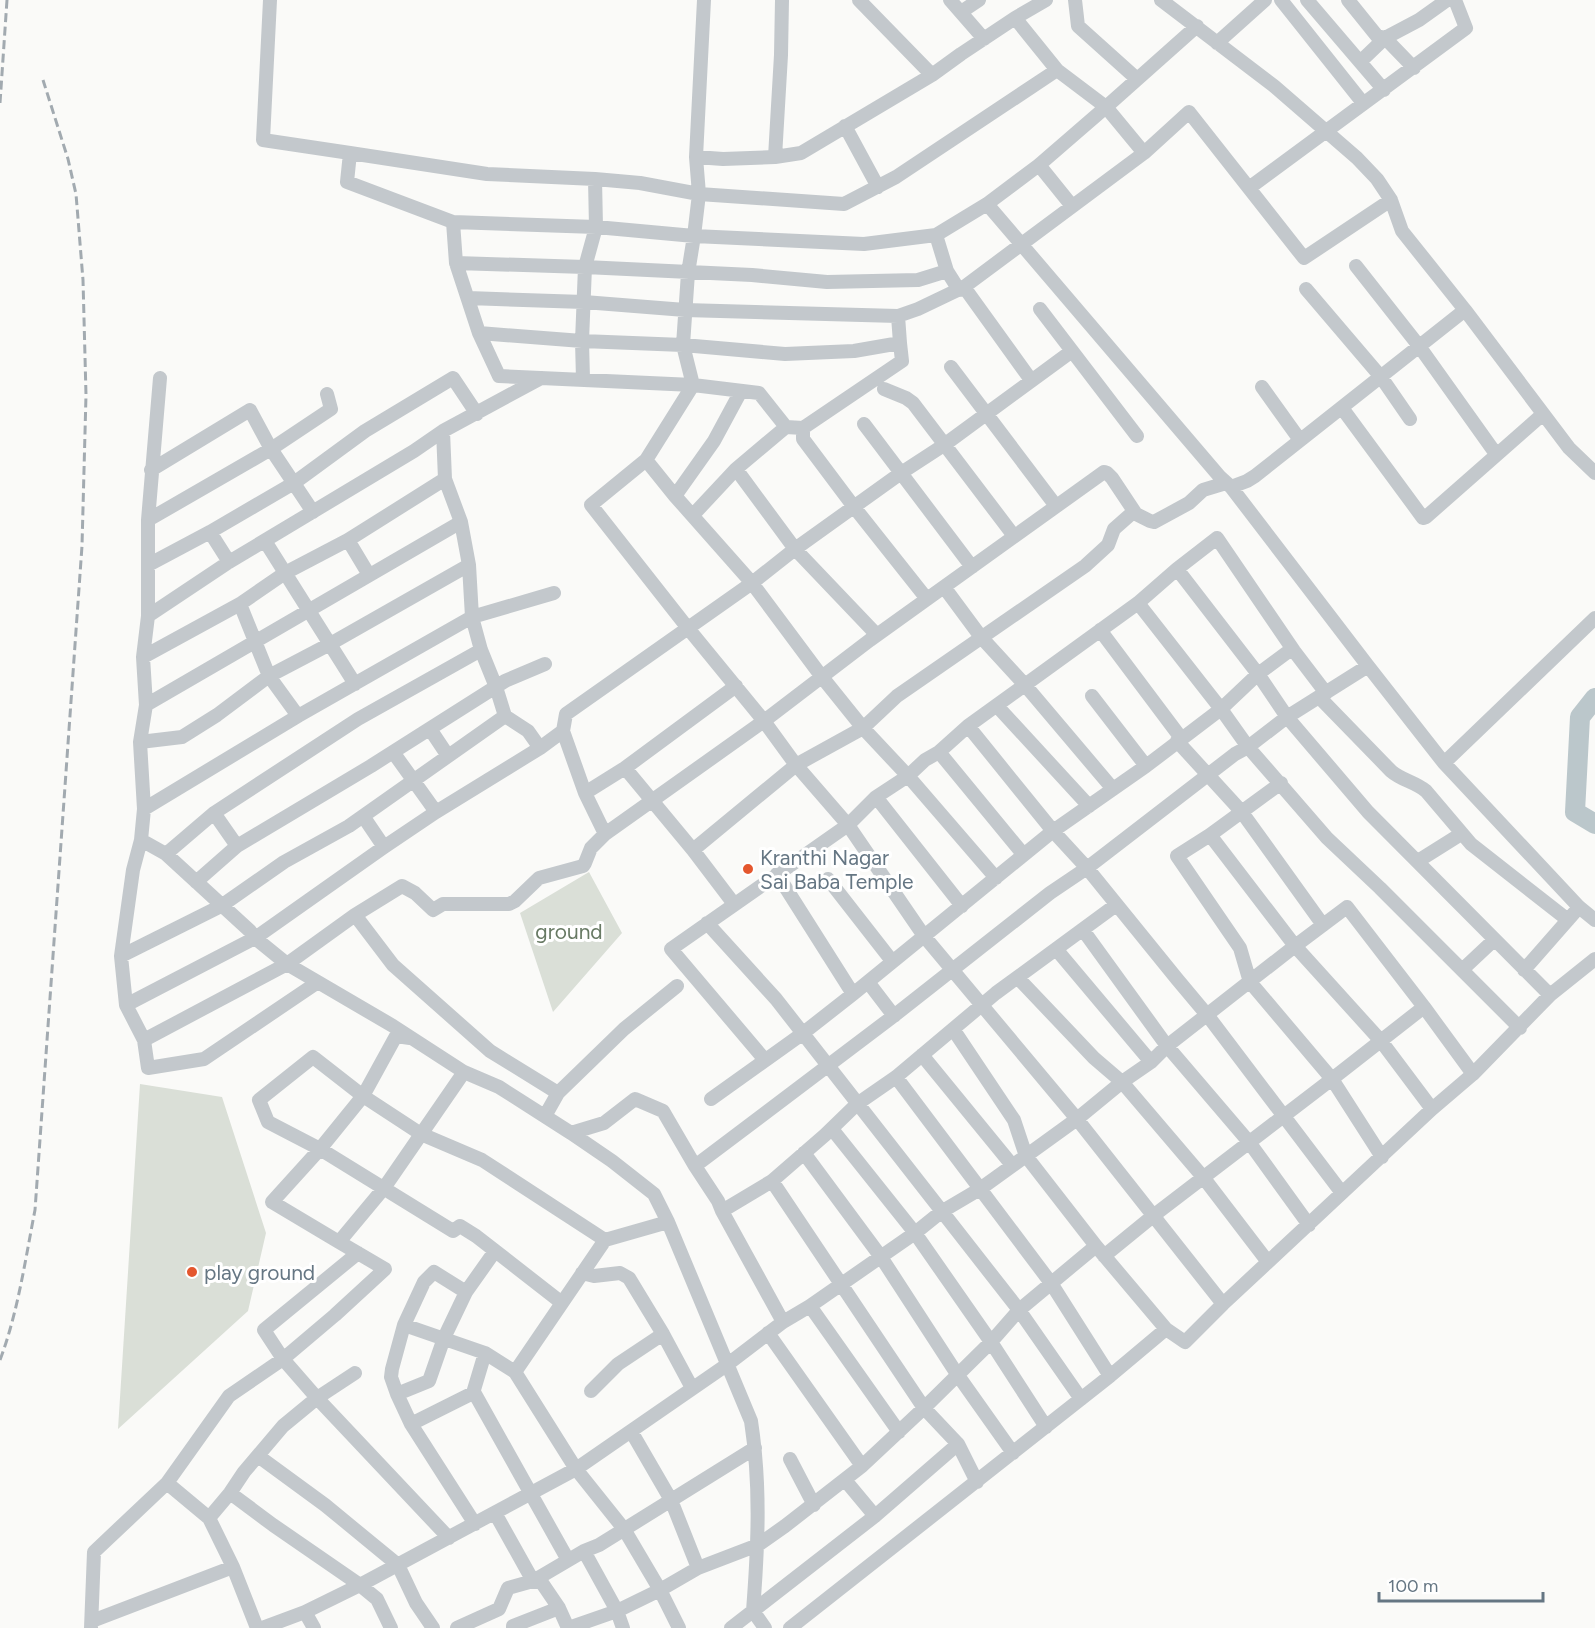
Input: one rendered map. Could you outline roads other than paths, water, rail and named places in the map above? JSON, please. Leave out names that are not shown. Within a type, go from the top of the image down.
[{"type":"street","points":[[270,0],[262,140],[487,174],[640,183],[699,194],[844,204],[896,177],[1057,70]]},
{"type":"street","points":[[704,0],[696,157],[699,194],[688,273],[683,345],[693,385],[646,460],[591,505],[764,721],[796,765],[848,825],[924,936],[1077,1119],[1223,1304]]},
{"type":"street","points":[[775,157],[782,0]]},
{"type":"street","points":[[859,0],[933,75]]},
{"type":"street","points":[[950,0],[984,39]]},
{"type":"street","points":[[961,12],[979,0]]},
{"type":"street","points":[[696,157],[723,159],[775,157],[801,153],[933,75],[1015,18],[1046,0]]},
{"type":"street","points":[[1074,0],[1078,26],[1137,79]]},
{"type":"street","points":[[1218,44],[1265,0]]},
{"type":"street","points":[[1281,0],[1363,103]]},
{"type":"street","points":[[1307,0],[1384,90]]},
{"type":"street","points":[[1348,0],[1377,36],[1385,38],[1414,68]]},
{"type":"street","points":[[1360,61],[1385,38],[1419,20],[1447,0]]},
{"type":"street","points":[[1249,188],[1466,28],[1455,0]]},
{"type":"street","points":[[1171,2],[1218,44],[1274,86],[1357,158],[1377,179],[1391,200],[1402,231],[1569,448],[1595,473]]},
{"type":"street","points":[[1015,18],[1057,70],[1106,106],[1144,153]]},
{"type":"street","points":[[350,153],[347,182],[453,222],[596,227],[694,236],[864,244],[936,235],[987,204],[1039,165],[1197,26]]},
{"type":"street","points":[[468,298],[584,302],[685,310],[898,316],[961,289],[1144,153],[1189,111],[1304,258],[1391,200]]},
{"type":"street","points":[[845,126],[878,187]]},
{"type":"street","points":[[1039,165],[1072,206]]},
{"type":"street","points":[[583,379],[585,267],[596,227],[595,179]]},
{"type":"street","points":[[987,204],[1228,485],[1444,763],[1579,907],[1595,920]]},
{"type":"street","points":[[453,222],[456,263],[479,333],[499,376],[693,385],[759,393],[786,427]]},
{"type":"street","points":[[936,235],[947,271],[1031,380]]},
{"type":"street","points":[[456,263],[752,275],[827,282],[918,280],[947,271]]},
{"type":"street","points":[[1356,266],[1419,346],[1496,454]]},
{"type":"street","points":[[1306,289],[1381,377],[1410,419]]},
{"type":"street","points":[[1040,309],[1137,436]]},
{"type":"street","points":[[144,1040],[287,964],[355,915],[402,886],[415,893],[433,910],[443,904],[509,904],[540,878],[582,866],[591,848],[605,834],[764,721],[877,635],[1104,472],[1110,475],[1136,514],[1154,522],[1189,503],[1203,489],[1251,479],[1465,310]]},
{"type":"street","points":[[693,515],[736,469],[786,427],[803,428],[902,361],[898,316]]},
{"type":"street","points":[[479,333],[582,341],[683,345],[786,354],[854,351],[900,344]]},
{"type":"street","points":[[605,834],[585,793],[563,731],[566,714],[752,583],[795,549],[944,445],[1072,351]]},
{"type":"street","points":[[951,367],[1056,506]]},
{"type":"street","points":[[148,616],[229,562],[414,451],[442,431],[477,414],[541,377]]},
{"type":"street","points":[[160,378],[148,520],[148,616],[143,657],[146,705],[140,742],[144,809],[141,840],[133,870],[121,956],[126,1005],[144,1040],[148,1068],[204,1059],[318,982]]},
{"type":"street","points":[[148,565],[294,483],[365,431],[453,378],[477,414]]},
{"type":"street","points":[[1262,387],[1300,440]]},
{"type":"street","points":[[884,389],[910,400],[1014,536]]},
{"type":"street","points":[[675,496],[714,441],[741,391]]},
{"type":"street","points":[[148,520],[271,448],[331,409],[327,394]]},
{"type":"street","points":[[1342,408],[1422,518],[1426,517],[1543,414]]},
{"type":"street","points":[[151,470],[250,410],[312,512]]},
{"type":"street","points":[[864,424],[972,567]]},
{"type":"street","points":[[803,428],[803,439],[927,599]]},
{"type":"street","points":[[442,431],[445,479],[461,522],[469,565],[472,617],[481,650],[505,716],[528,731],[540,748]]},
{"type":"street","points":[[646,460],[752,583],[863,728],[908,776],[996,878]]},
{"type":"street","points":[[736,469],[795,549],[877,635]]},
{"type":"street","points":[[143,657],[240,604],[285,573],[348,540],[445,479]]},
{"type":"street","points":[[693,850],[796,765],[863,728],[897,696],[1085,566],[1108,545],[1113,530],[1131,514],[1136,514]]},
{"type":"street","points":[[146,705],[461,522]]},
{"type":"street","points":[[210,532],[229,562]]},
{"type":"street","points":[[765,1060],[671,949],[848,825],[876,797],[908,776],[968,726],[1138,603],[1217,538],[1323,695],[1391,771],[1426,791],[1476,849],[1568,920]]},
{"type":"street","points":[[348,540],[369,576]]},
{"type":"street","points":[[265,541],[355,684]]},
{"type":"street","points":[[140,742],[182,737],[217,715],[269,676],[469,565]]},
{"type":"street","points":[[1177,569],[1258,674],[1287,717],[1368,812],[1550,995]]},
{"type":"street","points":[[944,587],[981,637],[1113,789]]},
{"type":"street","points":[[144,809],[298,716],[472,617],[554,593]]},
{"type":"street","points":[[1138,603],[1248,747],[1328,838],[1520,1028]]},
{"type":"street","points":[[240,604],[269,676],[298,716]]},
{"type":"street","points":[[1444,763],[1595,618]]},
{"type":"street","points":[[1100,630],[1179,739],[1241,811],[1323,925]]},
{"type":"street","points":[[166,854],[214,813],[358,719],[481,650]]},
{"type":"street","points":[[711,1100],[853,994],[1023,854],[1146,766],[1221,709],[1258,674],[1289,651],[1294,651]]},
{"type":"street","points":[[196,882],[237,846],[505,681],[544,664]]},
{"type":"street","points":[[694,1166],[894,1016],[1050,892],[1087,868],[1235,754],[1248,747],[1287,717],[1368,666]]},
{"type":"street","points":[[585,793],[625,768],[736,686]]},
{"type":"street","points":[[1092,696],[1146,766]]},
{"type":"street","points":[[997,706],[1089,806]]},
{"type":"street","points":[[121,956],[221,906],[284,862],[349,826],[505,716]]},
{"type":"street","points":[[968,726],[1208,1016],[1342,1193]]},
{"type":"street","points":[[430,729],[448,756]]},
{"type":"street","points":[[126,1005],[255,938],[436,812],[540,748],[563,731]]},
{"type":"street","points":[[393,752],[436,812]]},
{"type":"street","points":[[939,752],[1023,854]]},
{"type":"street","points":[[625,768],[734,904]]},
{"type":"street","points":[[1281,783],[1177,856],[1240,948],[1250,982],[1332,1079],[1382,1156]]},
{"type":"street","points":[[876,797],[962,906]]},
{"type":"street","points":[[214,813],[237,846]]},
{"type":"street","points":[[363,816],[384,847]]},
{"type":"street","points":[[1210,834],[1294,946],[1381,1041],[1432,1109]]},
{"type":"street","points":[[1418,861],[1461,834]]},
{"type":"street","points":[[141,840],[166,854],[255,938],[287,964],[464,1072],[499,1087],[612,1161],[654,1194],[668,1222],[751,1421],[759,1499],[753,1611],[765,1628]]},
{"type":"street","points":[[777,874],[853,994]]},
{"type":"street","points":[[828,879],[892,961]]},
{"type":"street","points":[[722,1211],[772,1181],[857,1104],[896,1077],[982,1005],[1116,905]]},
{"type":"street","points":[[167,1483],[209,1518],[260,1628],[305,1612],[398,1565],[576,1469],[728,1364],[783,1322],[881,1257],[941,1212],[980,1189],[1077,1119],[1294,946],[1347,907],[1473,1074]]},
{"type":"street","points":[[1524,970],[1579,907]]},
{"type":"street","points":[[355,915],[393,965],[490,1051],[558,1093]]},
{"type":"street","points":[[707,923],[776,999],[1019,1310],[1081,1399]]},
{"type":"street","points":[[1083,930],[1167,1046],[1249,1142],[1309,1225]]},
{"type":"street","points":[[1462,970],[1494,940]]},
{"type":"street","points":[[1056,949],[1151,1062]]},
{"type":"street","points":[[952,1029],[1014,1120],[1026,1156],[1100,1251],[1166,1329],[1185,1342],[1432,1109],[1473,1074],[1550,995],[1595,959]]},
{"type":"street","points":[[1018,978],[1094,1058],[1122,1082],[1203,1177],[1268,1262]]},
{"type":"street","points":[[868,982],[894,1016]]},
{"type":"street","points":[[545,1116],[558,1093],[624,1029],[677,986]]},
{"type":"street","points":[[495,1513],[533,1581],[542,1584],[559,1608],[568,1628],[617,1611],[698,1568],[758,1545],[814,1505],[862,1466],[991,1342],[1019,1310],[1052,1283],[1153,1216],[1424,1007]]},
{"type":"street","points":[[233,1567],[92,1624],[94,1552],[167,1483],[229,1396],[283,1359],[385,1269],[272,1202],[320,1149],[363,1096],[396,1036],[412,1039]]},
{"type":"street","points":[[922,1055],[1012,1165]]},
{"type":"street","points":[[562,1303],[460,1226],[453,1231],[320,1149],[268,1122],[259,1100],[313,1057],[363,1096],[421,1134],[482,1160],[605,1240]]},
{"type":"street","points":[[339,1242],[384,1188],[464,1072]]},
{"type":"street","points":[[896,1077],[1052,1283],[1110,1376]]},
{"type":"street","points":[[571,1133],[604,1123],[635,1099],[663,1111],[694,1166],[718,1201],[783,1322]]},
{"type":"street","points":[[832,1129],[915,1233],[991,1342],[1046,1427]]},
{"type":"street","points":[[804,1153],[881,1257],[957,1374],[1013,1453]]},
{"type":"street","points":[[772,1181],[924,1408],[958,1444],[977,1482]]},
{"type":"street","points":[[515,1372],[605,1240],[668,1222]]},
{"type":"street","points":[[397,1394],[429,1381],[444,1338],[466,1292],[495,1251]]},
{"type":"street","points":[[358,1253],[264,1330],[283,1359],[317,1398],[448,1538]]},
{"type":"street","points":[[466,1292],[434,1272],[424,1282],[404,1325],[391,1377],[411,1424],[475,1524]]},
{"type":"street","points":[[582,1273],[594,1276],[620,1273],[629,1278],[692,1388]]},
{"type":"street","points":[[810,1306],[899,1432]]},
{"type":"street","points":[[404,1325],[484,1353],[515,1372],[576,1469],[624,1528],[679,1628]]},
{"type":"street","points":[[790,1628],[977,1482],[1166,1329]]},
{"type":"street","points":[[768,1333],[862,1466]]},
{"type":"street","points":[[591,1391],[615,1366],[663,1334]]},
{"type":"street","points":[[411,1424],[473,1393],[484,1353]]},
{"type":"street","points":[[209,1518],[283,1426],[317,1398],[355,1373]]},
{"type":"street","points":[[473,1393],[477,1396],[568,1560]]},
{"type":"street","points":[[631,1431],[670,1500],[698,1568]]},
{"type":"street","points":[[730,1628],[875,1516],[958,1444]]},
{"type":"street","points":[[457,1628],[499,1609],[508,1588],[533,1581],[584,1551],[599,1545],[755,1449]]},
{"type":"street","points":[[258,1456],[325,1505],[398,1565],[416,1604],[433,1628]]},
{"type":"street","points":[[790,1459],[814,1505]]},
{"type":"street","points":[[845,1480],[875,1516]]},
{"type":"street","points":[[230,1493],[377,1599],[391,1628]]},
{"type":"street","points":[[584,1551],[617,1611],[623,1628]]},
{"type":"street","points":[[513,1628],[513,1626],[559,1608]]},
{"type":"street","points":[[305,1612],[314,1628]]},
{"type":"waterway","points":[[1595,698],[1580,717],[1575,812],[1595,824]]},
{"type":"railway","points":[[0,103],[7,0]]},
{"type":"railway","points":[[0,1360],[16,1305],[35,1210],[82,546],[86,395],[83,280],[76,194],[68,159],[43,80]]},
{"type":"place","name":"Kranthi Nagar Sai Baba Temple","points":[[748,869]]},
{"type":"place","name":"play ground","points":[[192,1272]]},
{"type":"park label","name":"ground","points":[[569,931]]}]
